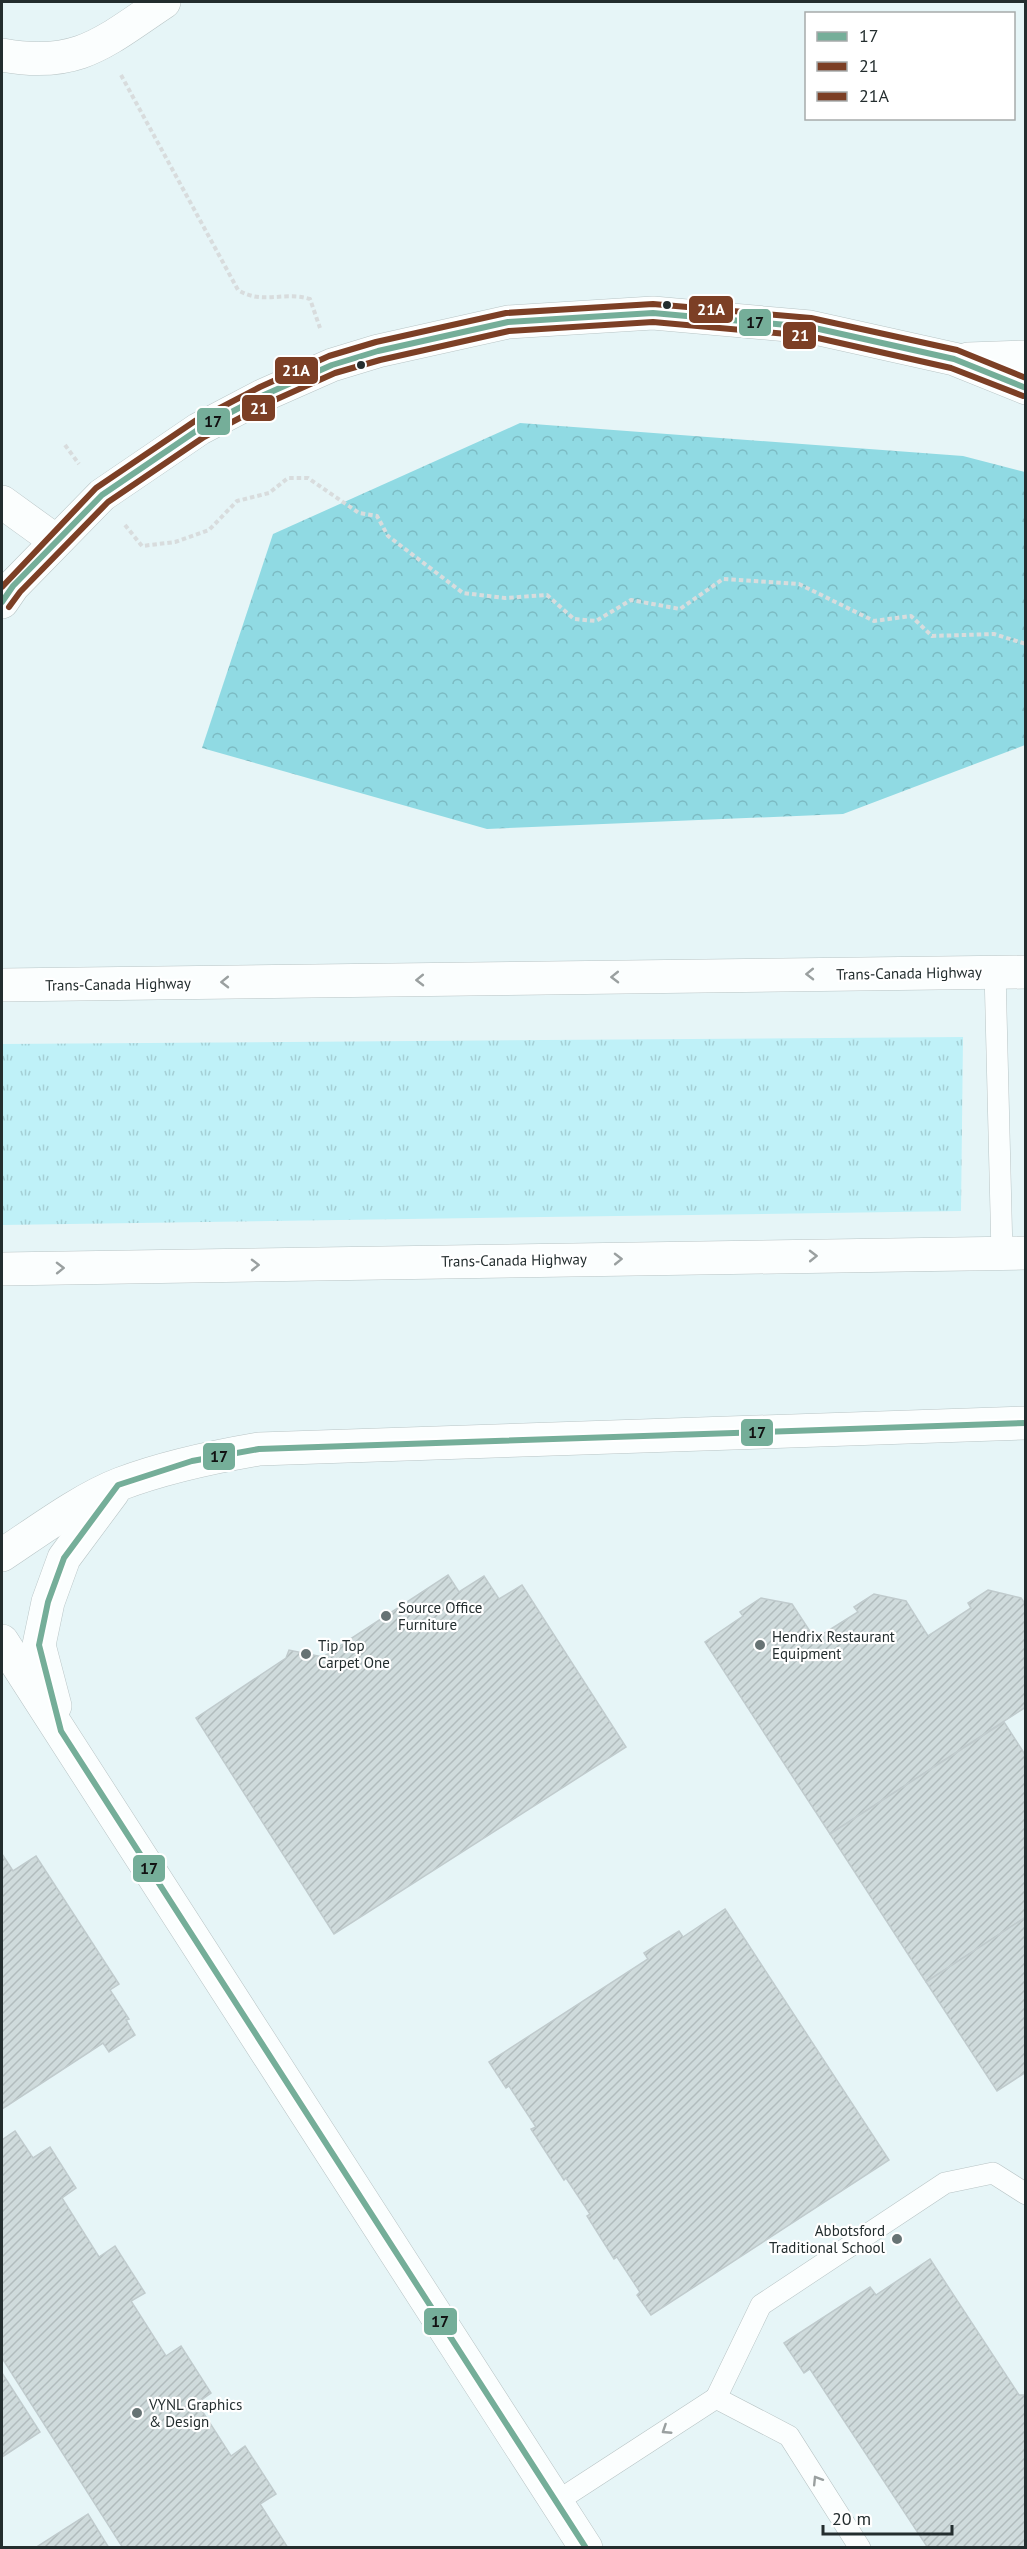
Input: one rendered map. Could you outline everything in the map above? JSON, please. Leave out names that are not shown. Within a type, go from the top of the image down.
[{"type":"main road","points":[[2,55],[31,60],[74,56],[104,42],[164,2]]},
{"type":"main road","points":[[2,602],[56,541],[102,495],[199,429],[264,394],[332,365],[378,351],[508,322],[653,313],[810,327],[954,359],[1026,388]]},
{"type":"main road","points":[[954,359],[1026,357]]},
{"type":"main road","points":[[2,502],[56,541]]},
{"type":"main road","name":"Trans-Canada Highway","points":[[2,985],[1010,972]]},
{"type":"main road","name":"Trans-Canada Highway","points":[[2,1269],[1014,1253]]},
{"type":"main road","points":[[2,1555],[56,1519],[118,1485],[192,1461],[259,1449],[1026,1423]]},
{"type":"main road","points":[[61,1731],[39,1646],[48,1602],[64,1558],[118,1485]]},
{"type":"main road","points":[[2,1641],[586,2547]]},
{"type":"lane","points":[[1010,972],[1014,1253]]},
{"type":"lane","points":[[556,2502],[716,2398],[761,2305],[945,2183],[993,2172],[1026,2194]]},
{"type":"lane","points":[[716,2398],[789,2436],[860,2547]]},
{"type":"path","points":[[104,42],[238,290],[250,297],[298,296],[310,299],[332,365]]},
{"type":"path","points":[[65,445],[142,546],[175,542],[209,530],[237,501],[269,493],[288,478],[308,478],[359,513],[377,516],[388,536],[463,593],[505,598],[548,595],[574,619],[596,621],[631,600],[680,609],[723,579],[770,581],[799,584],[874,621],[911,616],[932,636],[994,634],[1026,644]]},
{"type":"green space","points":[[520,423],[963,456],[1025,472],[1025,745],[843,814],[487,829],[202,748],[273,534]]},
{"type":"green space","points":[[963,1037],[961,1211],[2,1225],[2,1044]]},
{"type":"building","points":[[448,1575],[459,1592],[484,1576],[499,1599],[522,1585],[626,1747],[334,1934],[196,1718],[286,1658],[289,1650],[323,1657]]},
{"type":"building","points":[[988,1590],[1021,1598],[1026,1605],[1026,1707],[830,1834],[705,1642],[743,1616],[740,1612],[761,1598],[792,1604],[815,1639],[858,1612],[854,1607],[874,1594],[906,1601],[928,1636],[971,1608],[968,1603]]},
{"type":"building","points":[[1004,1722],[1026,1756],[1026,1917],[926,1982],[830,1834]]},
{"type":"building","points":[[2,1854],[13,1871],[36,1856],[119,1984],[110,1990],[129,2019],[126,2020],[135,2035],[109,2052],[103,2043],[2,2109]]},
{"type":"building","points":[[725,1909],[889,2160],[651,2315],[637,2295],[640,2292],[617,2257],[614,2259],[587,2216],[590,2214],[566,2178],[564,2180],[531,2129],[536,2127],[509,2086],[506,2088],[489,2062],[648,1959],[644,1953],[679,1931],[683,1937]]},
{"type":"building","points":[[1026,1917],[1026,2072],[997,2091],[926,1982]]},
{"type":"building","points":[[15,2131],[33,2158],[50,2147],[76,2188],[62,2198],[99,2257],[115,2246],[145,2293],[131,2301],[166,2356],[181,2346],[211,2393],[197,2403],[231,2456],[245,2446],[276,2494],[260,2504],[288,2548],[123,2548],[2,2358],[2,2140]]},
{"type":"building","points":[[930,2259],[1019,2395],[1026,2395],[1026,2548],[928,2548],[810,2369],[804,2373],[784,2343],[870,2287],[876,2295]]},
{"type":"building","points":[[2,2373],[40,2432],[2,2457]]},
{"type":"building","points":[[88,2514],[109,2548],[35,2548]]},
{"type":"transit line","name":"21A","points":[[2,587],[96,488],[195,421],[260,387],[329,356],[376,342],[506,313],[653,304],[811,318],[957,350],[1026,378]]},
{"type":"transit line","name":"17","points":[[2,602],[13,586],[102,495],[199,429],[264,395],[332,365],[378,351],[508,322],[653,313],[810,327],[954,359],[1026,388]]},
{"type":"transit line","name":"21","points":[[9,607],[20,592],[108,502],[204,437],[268,403],[335,373],[380,360],[509,331],[653,322],[809,336],[951,368],[1023,396]]},
{"type":"transit line","name":"17","points":[[586,2548],[61,1731],[39,1645],[48,1602],[64,1558],[118,1485],[192,1461],[259,1449],[1026,1423]]},
{"type":"place","name":"Source Office Furniture","points":[[386,1616]]},
{"type":"place","name":"Hendrix Restaurant Equipment","points":[[760,1645]]},
{"type":"place","name":"Tip Top Carpet One","points":[[306,1654]]},
{"type":"place","name":"Abbotsford Traditional School","points":[[897,2239]]},
{"type":"place","name":"VYNL Graphics & Design","points":[[137,2413]]}]
